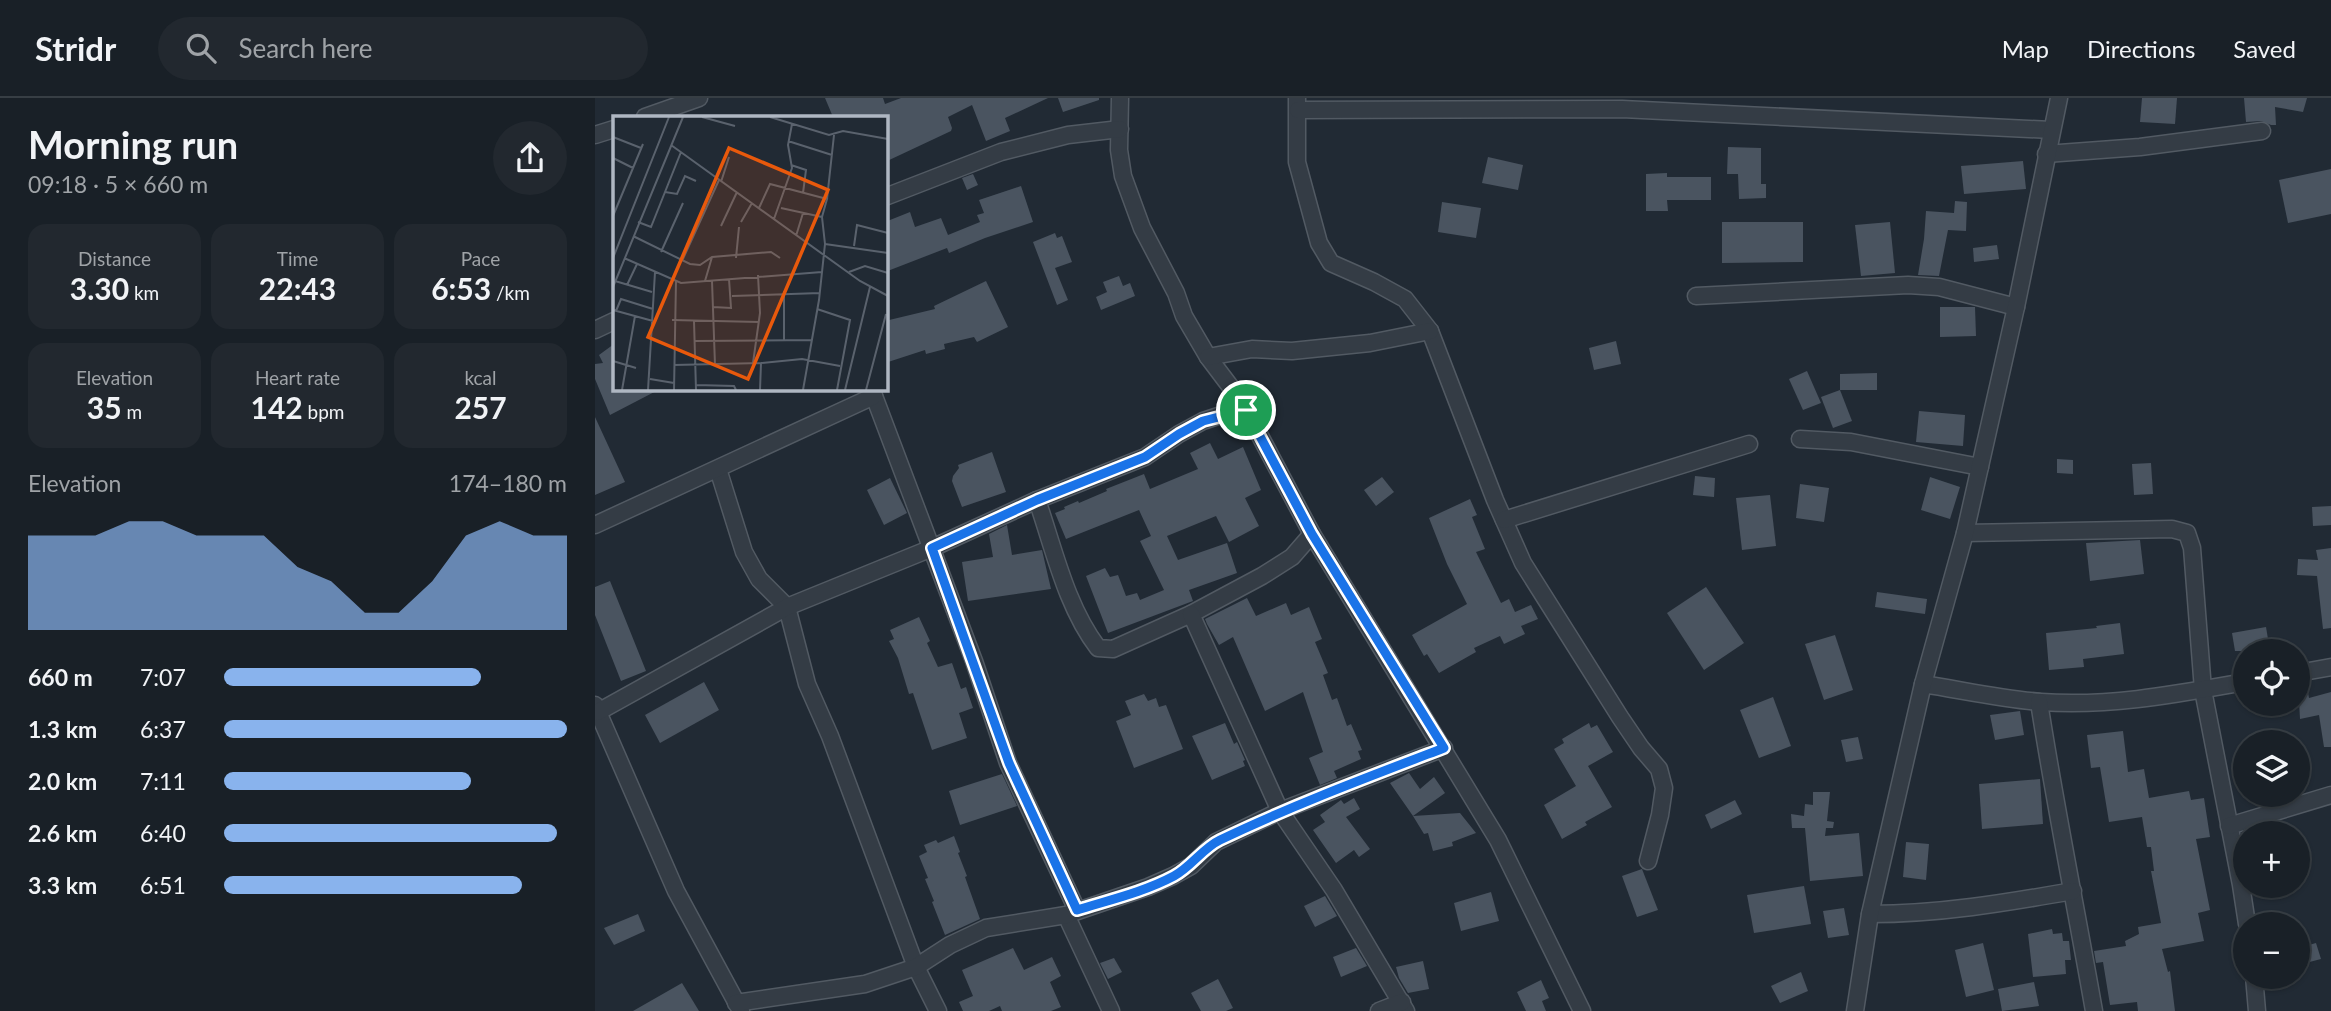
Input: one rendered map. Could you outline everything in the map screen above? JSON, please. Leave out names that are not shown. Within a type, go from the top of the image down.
[{"type":"street","points":[[648,116],[699,98]]},
{"type":"street","points":[[1120,98],[1119,150],[1123,176],[1137,216],[1176,293],[1184,316],[1208,357],[1234,389],[1312,534],[1498,840],[1582,1011]]},
{"type":"street","points":[[1856,1011],[1870,914],[1923,684],[1965,533],[2016,307],[2059,98]]},
{"type":"street","points":[[1648,861],[1664,788],[1659,769],[1620,717],[1523,563],[1430,331],[1405,299],[1331,263],[1319,243],[1297,162],[1297,104],[1622,109],[2051,130]]},
{"type":"street","points":[[595,135],[613,128]]},
{"type":"street","points":[[887,196],[1001,152],[1068,135],[1120,130]]},
{"type":"street","points":[[2046,154],[2140,147],[2262,131]]},
{"type":"street","points":[[1696,296],[1908,285],[1940,287],[2016,307]]},
{"type":"street","points":[[595,330],[613,321]]},
{"type":"street","points":[[1208,357],[1252,349],[1292,351],[1370,343],[1430,331]]},
{"type":"street","points":[[595,525],[718,469],[872,392],[932,548],[1009,763],[1111,1011]]},
{"type":"street","points":[[1246,410],[1203,421],[1145,457],[786,607],[596,708],[676,891],[738,1007],[865,984],[916,967],[950,945],[986,928],[1071,912],[1148,887],[1191,866],[1216,842],[1280,811],[1444,748]]},
{"type":"street","points":[[1800,439],[1851,442],[1980,467]]},
{"type":"street","points":[[1504,520],[1749,444]]},
{"type":"street","points":[[718,469],[744,552],[759,579],[786,607],[807,684],[830,736],[916,967],[938,1011]]},
{"type":"street","points":[[1037,500],[1073,603],[1087,634],[1098,648],[1113,649],[1191,614],[1279,566],[1292,557],[1312,534]]},
{"type":"street","points":[[1965,533],[2172,529],[2187,533],[2192,548],[2203,690],[2245,912]]},
{"type":"street","points":[[1191,614],[1280,811],[1334,890],[1404,1007],[1379,1011]]},
{"type":"street","points":[[2310,671],[2331,667]]},
{"type":"street","points":[[1923,684],[2039,702],[2140,700],[2233,684]]},
{"type":"street","points":[[2039,702],[2053,793],[2094,1011]]},
{"type":"street","points":[[2229,826],[2331,795]]},
{"type":"street","points":[[1870,914],[1915,914],[1990,906],[2073,891]]},
{"type":"street","points":[[2255,989],[2257,1011]]},
{"type":"building","points":[[825,98],[883,98],[885,104],[901,98],[1048,98],[1005,118],[1010,131],[986,141],[972,105],[948,117],[951,131],[887,161],[887,116],[833,116]]},
{"type":"building","points":[[1058,98],[1099,98],[1099,100],[1063,112]]},
{"type":"building","points":[[2142,98],[2177,98],[2175,124],[2140,122]]},
{"type":"building","points":[[2244,98],[2307,98],[2303,112],[2275,107],[2276,125],[2271,125],[2261,121],[2246,122]]},
{"type":"building","points":[[1728,147],[1761,148],[1761,184],[1766,184],[1766,198],[1739,199],[1738,174],[1727,174]]},
{"type":"building","points":[[1488,157],[1523,165],[1518,190],[1482,183]]},
{"type":"building","points":[[2023,161],[2026,189],[1964,194],[1961,166]]},
{"type":"building","points":[[2331,169],[2331,214],[2288,223],[2279,180]]},
{"type":"building","points":[[1667,173],[1667,177],[1711,177],[1711,200],[1667,200],[1668,211],[1646,211],[1646,174]]},
{"type":"building","points":[[973,174],[978,185],[967,190],[962,178]]},
{"type":"building","points":[[1021,186],[1033,222],[949,253],[947,248],[887,271],[887,221],[910,212],[915,227],[941,218],[948,235],[980,222],[977,215],[984,213],[979,200]]},
{"type":"building","points":[[1955,201],[1967,202],[1966,231],[1948,230],[1939,276],[1918,275],[1926,211],[1954,213]]},
{"type":"building","points":[[1442,202],[1481,208],[1476,238],[1438,232]]},
{"type":"building","points":[[1722,222],[1803,222],[1803,262],[1722,263]]},
{"type":"building","points":[[1890,222],[1895,273],[1861,276],[1855,225]]},
{"type":"building","points":[[1055,233],[1057,238],[1062,236],[1072,262],[1055,268],[1068,300],[1057,305],[1033,242]]},
{"type":"building","points":[[1997,245],[1999,259],[1974,262],[1973,248]]},
{"type":"building","points":[[1119,276],[1123,286],[1130,283],[1135,296],[1101,310],[1096,297],[1107,292],[1103,282]]},
{"type":"building","points":[[986,281],[1008,327],[977,342],[974,337],[944,344],[945,349],[926,354],[925,350],[887,362],[887,321],[935,309],[934,306]]},
{"type":"building","points":[[1940,307],[1975,307],[1976,336],[1940,337]]},
{"type":"building","points":[[1616,341],[1621,364],[1594,370],[1589,348]]},
{"type":"building","points":[[613,345],[613,390],[658,390],[610,415],[595,379],[595,364],[603,363],[599,355]]},
{"type":"building","points":[[1807,371],[1821,403],[1803,410],[1789,379]]},
{"type":"building","points":[[1877,373],[1877,390],[1840,390],[1840,374]]},
{"type":"building","points":[[1840,390],[1852,421],[1833,428],[1821,397]]},
{"type":"building","points":[[1919,411],[1965,415],[1963,446],[1916,442]]},
{"type":"building","points":[[595,417],[625,482],[595,495]]},
{"type":"building","points":[[1210,443],[1218,459],[1243,447],[1261,490],[1245,498],[1259,526],[1229,542],[1216,516],[1167,536],[1178,560],[1227,543],[1237,573],[1189,590],[1193,601],[1108,633],[1086,576],[1105,568],[1110,577],[1118,575],[1126,596],[1137,593],[1140,600],[1164,590],[1140,541],[1151,536],[1139,510],[1066,539],[1055,513],[1144,474],[1150,489],[1198,469],[1190,453]]},
{"type":"building","points":[[992,452],[1006,492],[962,507],[952,481],[958,465]]},
{"type":"building","points":[[2057,459],[2073,460],[2073,474],[2057,473]]},
{"type":"building","points":[[2151,463],[2153,494],[2134,495],[2132,464]]},
{"type":"building","points":[[1695,476],[1715,478],[1714,497],[1693,495]]},
{"type":"building","points":[[1382,477],[1394,492],[1376,506],[1364,490]]},
{"type":"building","points":[[1930,477],[1960,487],[1950,519],[1921,510]]},
{"type":"building","points":[[890,478],[907,513],[884,525],[867,490]]},
{"type":"building","points":[[1800,484],[1829,488],[1824,522],[1796,518]]},
{"type":"building","points":[[1770,495],[1776,546],[1742,550],[1736,498]]},
{"type":"building","points":[[1470,499],[1477,515],[1472,517],[1485,549],[1476,552],[1501,603],[1509,599],[1515,612],[1531,605],[1538,619],[1521,626],[1525,634],[1504,644],[1500,636],[1474,648],[1476,652],[1439,673],[1427,654],[1424,656],[1412,635],[1467,604],[1447,564],[1429,518]]},
{"type":"building","points":[[2331,506],[2331,525],[2313,526],[2312,507]]},
{"type":"building","points":[[1007,525],[1012,555],[1042,550],[1051,589],[968,601],[962,562],[993,557],[989,534]]},
{"type":"building","points":[[2140,540],[2144,574],[2090,581],[2086,543]]},
{"type":"building","points":[[2331,548],[2331,628],[2323,629],[2317,576],[2297,575],[2298,559],[2318,560],[2316,550]]},
{"type":"building","points":[[610,581],[646,671],[621,681],[595,615],[595,587]]},
{"type":"building","points":[[1706,587],[1744,643],[1704,670],[1667,613]]},
{"type":"building","points":[[1877,592],[1927,599],[1925,614],[1875,607]]},
{"type":"building","points":[[1247,598],[1256,616],[1286,603],[1291,615],[1309,607],[1322,639],[1315,642],[1328,673],[1323,675],[1332,700],[1337,698],[1347,726],[1351,724],[1362,750],[1358,751],[1361,759],[1334,771],[1337,778],[1320,785],[1309,758],[1323,752],[1303,692],[1265,711],[1233,637],[1219,645],[1207,624],[1205,619]]},
{"type":"building","points":[[919,617],[938,667],[952,663],[961,689],[966,687],[973,708],[959,713],[967,738],[932,750],[913,693],[909,694],[898,658],[889,641],[894,639],[890,630]]},
{"type":"building","points":[[2120,623],[2124,654],[2083,659],[2084,667],[2049,670],[2046,633]]},
{"type":"building","points":[[2266,627],[2268,639],[2233,639],[2232,633]]},
{"type":"building","points":[[1835,635],[1853,690],[1824,700],[1805,644]]},
{"type":"building","points":[[704,682],[719,710],[660,743],[645,715]]},
{"type":"building","points":[[2331,692],[2331,747],[2324,747],[2319,715],[2300,719],[2300,716],[2310,716],[2310,698]]},
{"type":"building","points":[[1144,694],[1148,701],[1156,698],[1159,707],[1166,705],[1183,749],[1134,768],[1116,721],[1131,715],[1125,701]]},
{"type":"building","points":[[1773,697],[1791,746],[1759,758],[1740,710]]},
{"type":"building","points":[[2020,711],[2024,735],[1995,740],[1990,715]]},
{"type":"building","points":[[1225,723],[1234,744],[1237,742],[1245,766],[1212,780],[1192,736]]},
{"type":"building","points":[[1589,723],[1591,728],[1597,725],[1613,752],[1588,766],[1612,807],[1562,839],[1544,805],[1576,786],[1554,749],[1564,743],[1562,739]]},
{"type":"building","points":[[2123,731],[2128,772],[2144,769],[2149,798],[2189,791],[2191,800],[2204,798],[2210,837],[2196,839],[2210,910],[2198,913],[2204,941],[2162,949],[2168,972],[2170,971],[2175,1011],[2138,1011],[2137,1002],[2110,1005],[2103,962],[2096,963],[2094,951],[2126,946],[2125,941],[2139,934],[2138,927],[2161,923],[2151,871],[2154,871],[2151,847],[2147,847],[2142,817],[2109,822],[2100,767],[2091,768],[2087,735]]},
{"type":"building","points":[[1858,737],[1863,759],[1846,762],[1841,740]]},
{"type":"building","points":[[1409,773],[1420,789],[1434,777],[1445,793],[1413,816],[1390,783]]},
{"type":"building","points":[[1002,774],[1017,806],[960,825],[949,791]]},
{"type":"building","points":[[2040,779],[2043,824],[1982,829],[1979,784]]},
{"type":"building","points":[[1813,792],[1830,792],[1827,821],[1834,822],[1833,828],[1826,828],[1825,836],[1859,833],[1863,876],[1810,881],[1805,828],[1792,828],[1791,814],[1804,816],[1805,804],[1813,805]]},
{"type":"building","points":[[1354,798],[1360,809],[1346,817],[1370,849],[1359,857],[1354,850],[1336,863],[1313,830],[1325,822],[1320,815],[1341,800],[1344,804]]},
{"type":"building","points":[[1735,800],[1742,814],[1711,829],[1705,815]]},
{"type":"building","points":[[1460,813],[1476,833],[1452,842],[1453,846],[1433,851],[1428,833],[1424,834],[1413,816]]},
{"type":"building","points":[[954,836],[980,919],[945,935],[919,856],[927,852],[924,845],[936,840],[938,843]]},
{"type":"building","points":[[1906,842],[1929,844],[1926,880],[1903,877]]},
{"type":"building","points":[[1642,869],[1658,910],[1637,917],[1622,876]]},
{"type":"building","points":[[1804,886],[1811,924],[1754,933],[1747,895]]},
{"type":"building","points":[[1491,892],[1499,921],[1461,931],[1454,903]]},
{"type":"building","points":[[1325,896],[1337,916],[1315,927],[1304,906]]},
{"type":"building","points":[[1844,908],[1849,935],[1828,938],[1823,911]]},
{"type":"building","points":[[638,914],[645,931],[614,945],[604,928]]},
{"type":"building","points":[[2052,929],[2053,934],[2062,933],[2063,941],[2069,941],[2071,960],[2065,960],[2066,974],[2033,977],[2028,934]]},
{"type":"building","points":[[1983,943],[1994,990],[1966,997],[1955,950]]},
{"type":"building","points":[[2316,943],[2321,959],[2310,962],[2310,945]]},
{"type":"building","points":[[1013,948],[1024,970],[1052,957],[1061,976],[1050,982],[1061,1007],[1051,1011],[1002,1011],[1000,1006],[989,1011],[963,1011],[959,1002],[973,996],[962,970]]},
{"type":"building","points":[[1356,948],[1367,966],[1341,977],[1333,957]]},
{"type":"building","points":[[1114,958],[1122,972],[1108,979],[1100,963]]},
{"type":"building","points":[[1423,961],[1429,989],[1408,993],[1396,967]]},
{"type":"building","points":[[1801,972],[1808,991],[1780,1003],[1771,986]]},
{"type":"building","points":[[1218,979],[1233,1008],[1226,1011],[1201,1011],[1191,993]]},
{"type":"building","points":[[1541,980],[1549,998],[1542,1001],[1546,1011],[1526,1011],[1517,992]]},
{"type":"building","points":[[2034,982],[2039,1006],[2002,1011],[1998,989]]},
{"type":"building","points":[[682,983],[699,1011],[633,1011]]},
{"type":"route","points":[[1246,410],[1312,534],[1444,748],[1280,811],[1216,842],[1191,866],[1174,876],[1077,910],[1009,763],[932,548],[1037,500],[1145,457],[1203,421],[1246,410]]}]
